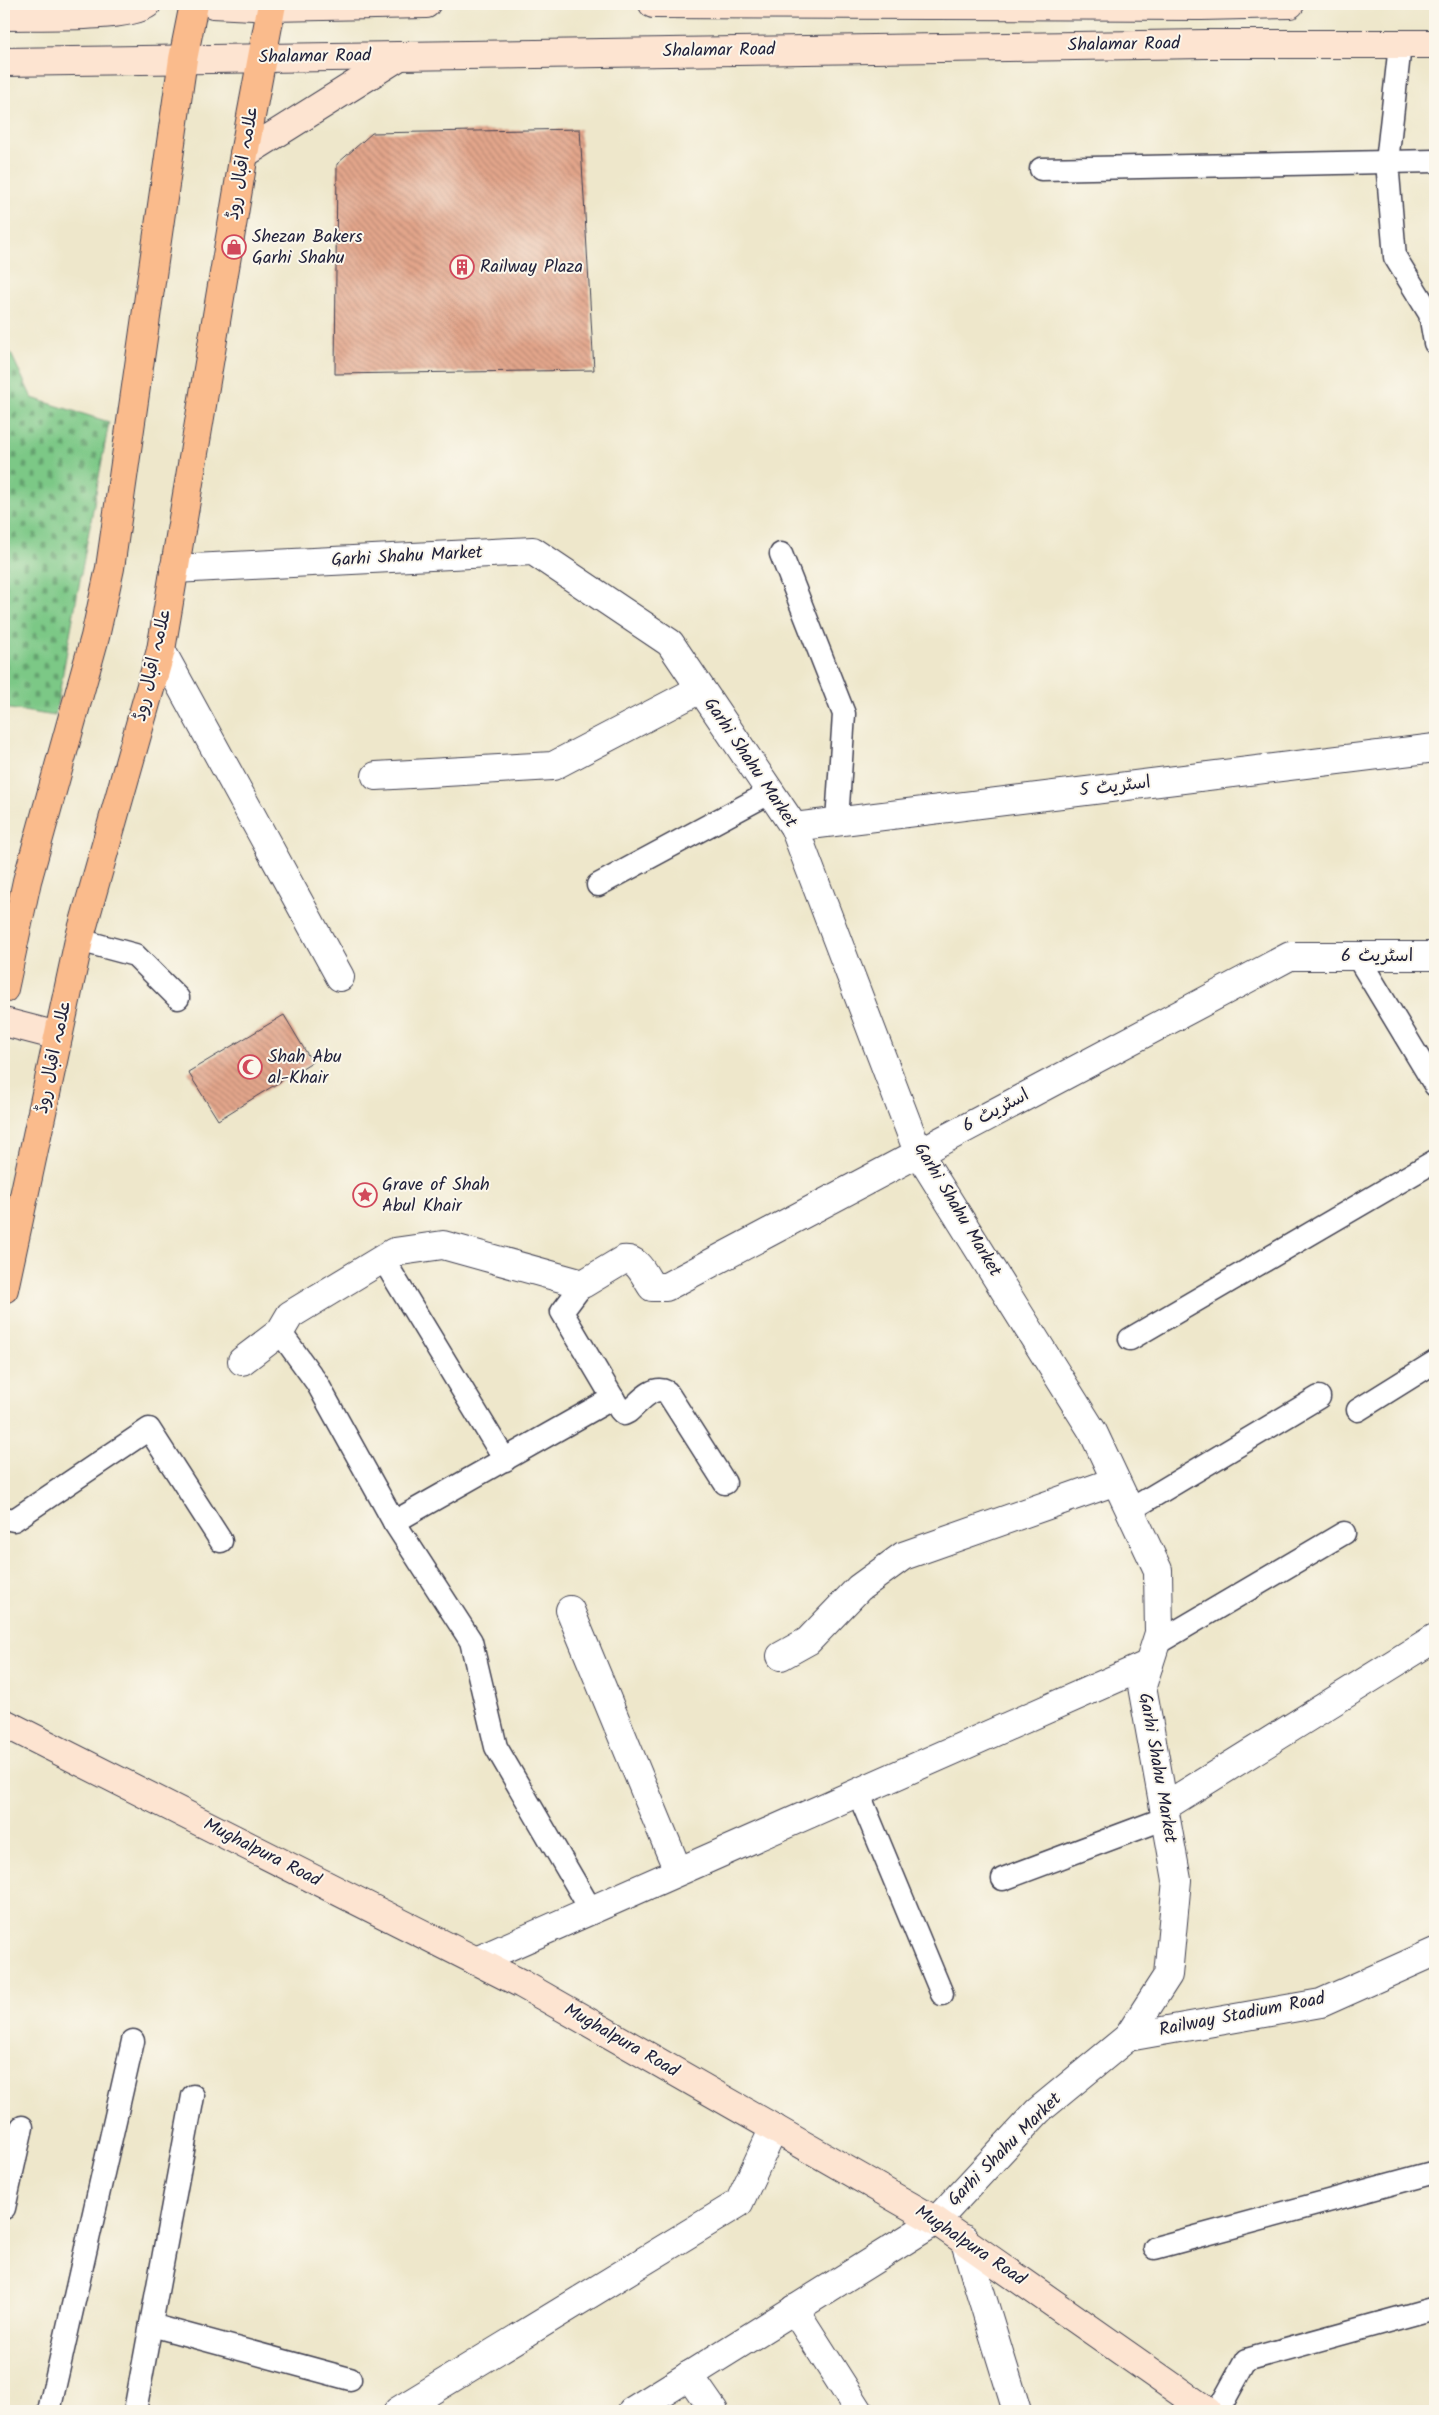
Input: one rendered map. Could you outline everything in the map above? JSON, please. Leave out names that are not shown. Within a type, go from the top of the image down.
[{"type":"main road","points":[[4,16],[119,12],[142,8],[147,4]]},
{"type":"main road","points":[[4,990],[27,880],[92,646],[110,568],[183,59],[194,4]]},
{"type":"main road","points":[[214,4],[426,4]]},
{"type":"main road","points":[[654,4],[1290,4]]},
{"type":"main road","name":"علامہ اقبال روڈ","points":[[4,1289],[79,940],[161,650],[244,154],[272,5]]},
{"type":"main road","name":"Shalamar Road","points":[[4,62],[1206,44],[1435,44]]},
{"type":"main road","points":[[244,154],[400,56]]},
{"type":"main road","points":[[4,1022],[58,1036]]},
{"type":"main road","name":"Mughalpura Road","points":[[4,1723],[522,1984],[936,2220],[1207,2411]]},
{"type":"street","name":"Garhi Shahu Market","points":[[174,569],[533,551],[670,643],[794,827],[918,1152],[1093,1432],[1158,1570],[1158,1633],[1142,1686],[1178,1880],[1168,1975],[1128,2036],[1038,2111],[936,2220],[632,2411]]},
{"type":"street","points":[[161,650],[340,977]]},
{"type":"street","points":[[376,776],[553,766],[700,689]]},
{"type":"street","name":"اسٹریٹ 5","points":[[794,827],[1435,748]]},
{"type":"street","name":"اسٹریٹ 6","points":[[583,1284],[623,1260],[630,1259],[635,1262],[652,1288],[666,1287],[1290,956],[1435,956]]},
{"type":"street","points":[[242,1362],[280,1332],[290,1315],[394,1252],[443,1245],[583,1284]]},
{"type":"street","points":[[781,1656],[808,1641],[859,1588],[903,1556],[1116,1481]]},
{"type":"street","points":[[570,1610],[678,1872]]},
{"type":"street","points":[[1165,1812],[1435,1638]]},
{"type":"street","points":[[476,1961],[858,1792],[1152,1655]]},
{"type":"street","name":"Railway Stadium Road","points":[[1128,2036],[1321,2003],[1435,1952]]},
{"type":"street","points":[[398,2411],[739,2203],[774,2128]]},
{"type":"street","points":[[964,2239],[1017,2411]]},
{"type":"street","points":[[794,2309],[859,2411]]},
{"type":"street","points":[[689,2375],[714,2411]]},
{"type":"lane","points":[[1400,45],[1387,162],[1395,257],[1430,314],[1435,343]]},
{"type":"lane","points":[[1041,169],[1435,161]]},
{"type":"lane","points":[[781,554],[844,714],[837,821]]},
{"type":"lane","points":[[598,885],[771,792]]},
{"type":"lane","points":[[79,940],[135,955],[178,998]]},
{"type":"lane","points":[[1357,956],[1435,1085]]},
{"type":"lane","points":[[1130,1339],[1435,1161]]},
{"type":"lane","points":[[383,1259],[505,1460]]},
{"type":"lane","points":[[583,1284],[562,1312],[624,1414],[654,1389],[660,1388],[667,1392],[725,1483]]},
{"type":"lane","points":[[280,1332],[317,1383],[394,1522],[472,1641],[496,1747],[591,1910]]},
{"type":"lane","points":[[1358,1410],[1435,1362]]},
{"type":"lane","points":[[1130,1510],[1319,1397]]},
{"type":"lane","points":[[394,1522],[613,1398]]},
{"type":"lane","points":[[4,1518],[14,1520],[149,1429],[222,1542]]},
{"type":"lane","points":[[1152,1655],[1344,1533]]},
{"type":"lane","points":[[858,1792],[942,1994]]},
{"type":"lane","points":[[1003,1879],[1165,1812]]},
{"type":"lane","points":[[49,2411],[133,2040]]},
{"type":"lane","points":[[135,2411],[194,2096]]},
{"type":"lane","points":[[4,2208],[22,2127]]},
{"type":"lane","points":[[1155,2248],[1435,2172]]},
{"type":"lane","points":[[1218,2411],[1246,2360],[1435,2308]]},
{"type":"lane","points":[[151,2325],[350,2379]]},
{"type":"green space","points":[[4,339],[32,398],[109,422],[55,716],[4,708]]},
{"type":"building","name":"Railway Plaza","points":[[580,129],[594,370],[335,374],[337,164],[372,133]]},
{"type":"building","name":"Shah Abu al-Khair","points":[[284,1015],[312,1062],[218,1120],[188,1072]]},
{"type":"place","name":"Shezan Bakers Garhi Shahu","points":[[234,247]]},
{"type":"place","name":"Railway Plaza","points":[[462,267]]},
{"type":"place","name":"Shah Abu al-Khair","points":[[250,1067]]},
{"type":"place","name":"Grave of Shah Abul Khair","points":[[365,1195]]}]
